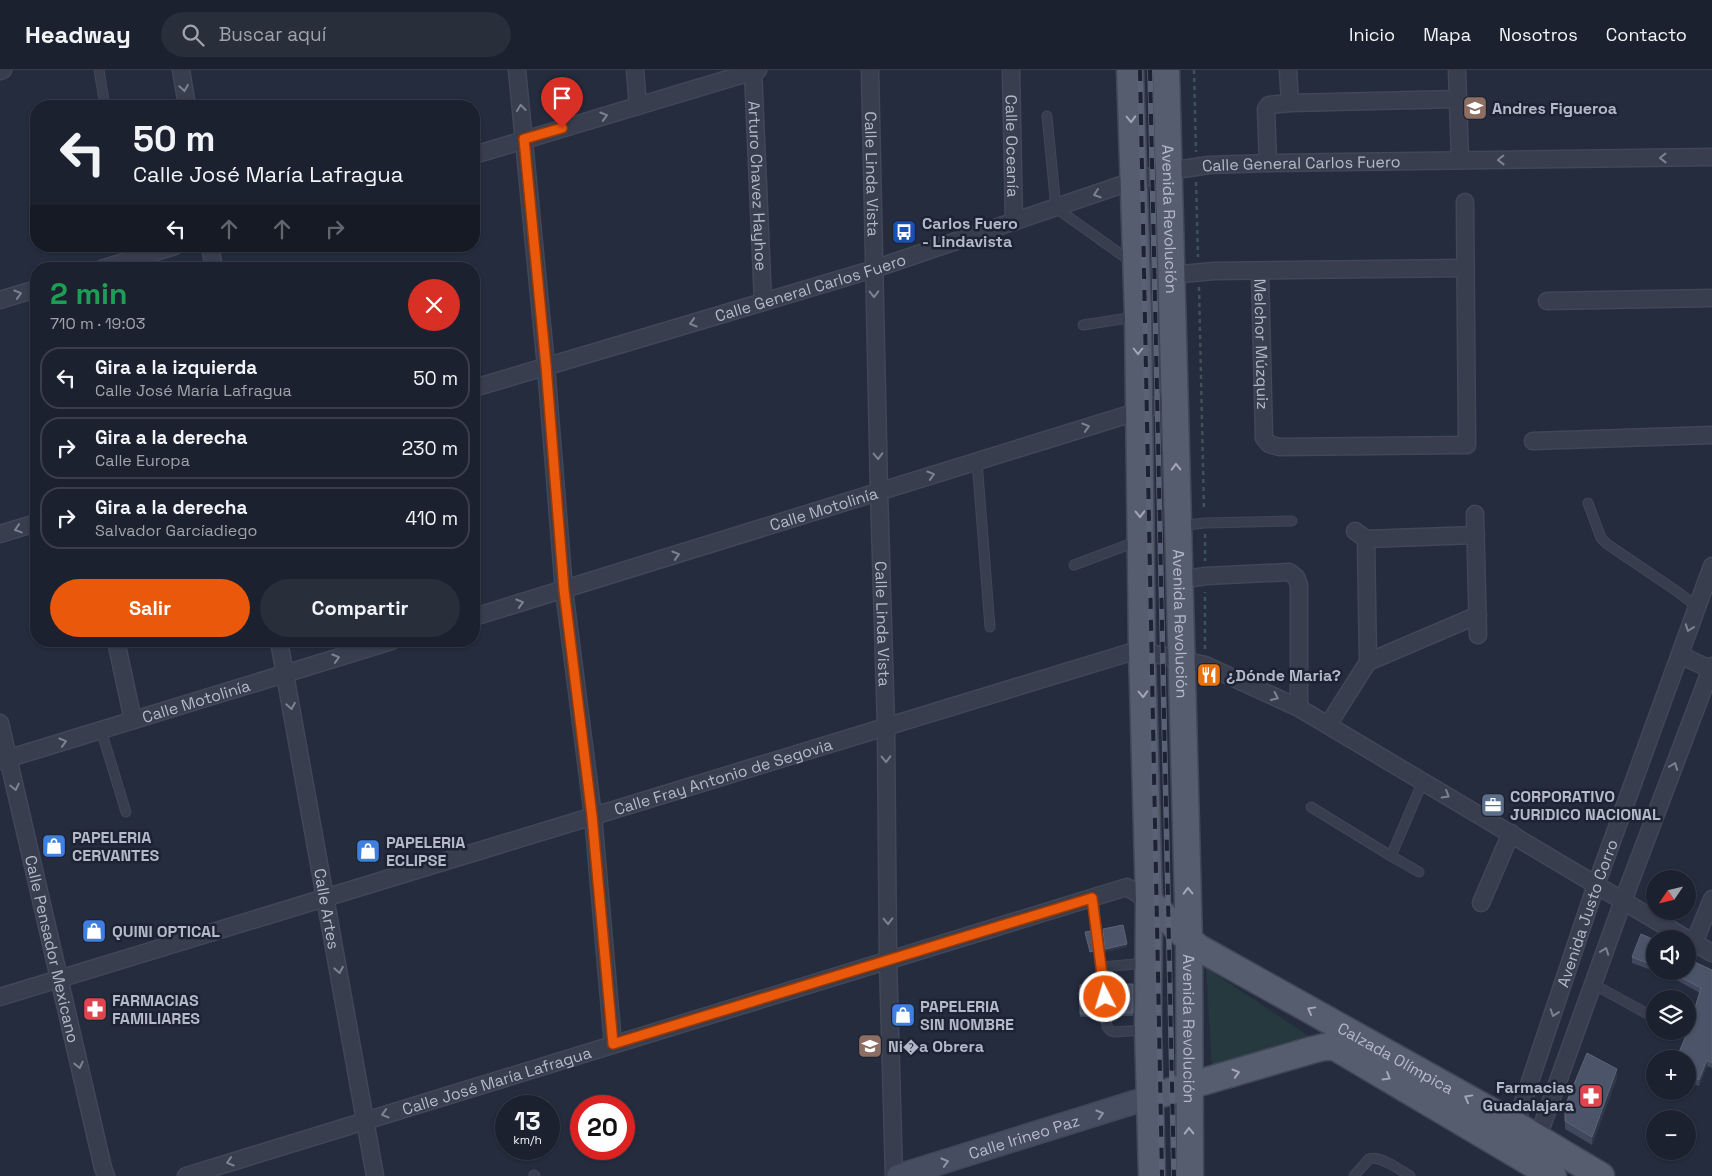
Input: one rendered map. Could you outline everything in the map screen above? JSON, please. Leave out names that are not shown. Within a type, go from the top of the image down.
[{"type":"main road","points":[[1130,70],[1138,316],[1142,651],[1149,963],[1148,1029],[1152,1176]]},
{"type":"main road","name":"Avenida Revolución","points":[[1166,70],[1179,580],[1193,662],[1189,940],[1190,1176]]},
{"type":"main road","name":"Calzada Olímpica","points":[[1148,901],[1199,948],[1522,1143],[1553,1176]]},
{"type":"main road","name":"Calzada Olímpica","points":[[1151,1097],[1312,1050],[1335,1047],[1522,1143],[1601,1176]]},
{"type":"street","points":[[181,70],[186,100]]},
{"type":"street","points":[[517,70],[546,366],[564,590],[592,816],[613,1044]]},
{"type":"street","points":[[635,70],[638,106]]},
{"type":"street","points":[[480,153],[755,70]]},
{"type":"street","name":"Arturo Chavez Hayhoe","points":[[755,70],[763,302]]},
{"type":"street","name":"Calle Linda Vista","points":[[870,70],[886,726],[888,960],[896,1176]]},
{"type":"street","name":"Calle Oceanía","points":[[1011,70],[1014,222]]},
{"type":"street","points":[[1288,70],[1290,103]]},
{"type":"street","points":[[1457,70],[1460,160]]},
{"type":"street","points":[[1268,163],[1266,108],[1269,105],[1458,100]]},
{"type":"street","name":"Calle General Carlos Fuero","points":[[480,386],[874,269],[1133,181],[1169,171],[1196,166],[1268,163],[1712,157]]},
{"type":"street","points":[[1260,272],[1465,268],[1465,202]]},
{"type":"street","points":[[124,262],[156,252]]},
{"type":"street","name":"Melchor Múzquiz","points":[[1172,275],[1199,272],[1260,272],[1264,438],[1268,444],[1279,447],[1468,444],[1465,268]]},
{"type":"street","points":[[0,300],[30,291]]},
{"type":"street","points":[[1547,301],[1712,298]]},
{"type":"street","name":"Calle Motolinía","points":[[480,615],[1174,400]]},
{"type":"street","points":[[1533,440],[1712,435]]},
{"type":"street","points":[[1475,514],[1478,635]]},
{"type":"street","points":[[0,534],[30,525]]},
{"type":"street","points":[[1368,662],[1360,535],[1476,535]]},
{"type":"street","name":"Avenida Justo Corro","points":[[1522,1143],[1596,885],[1712,566]]},
{"type":"street","points":[[1179,580],[1206,576],[1289,572],[1296,576],[1299,585],[1299,708]]},
{"type":"street","points":[[1328,724],[1368,662],[1478,615]]},
{"type":"street","points":[[117,647],[133,720]]},
{"type":"street","name":"Calle Artes","points":[[280,647],[375,1176]]},
{"type":"street","name":"Calle Motolinía","points":[[4,760],[372,647]]},
{"type":"street","name":"Calle Fray Antonio de Segovia","points":[[0,997],[886,726],[1128,653],[1142,651],[1193,662],[1299,708],[1672,930]]},
{"type":"street","points":[[1680,655],[1712,668]]},
{"type":"street","name":"Avenida Justo Corro","points":[[1522,1143],[1593,984],[1712,668]]},
{"type":"street","name":"Calle Pensador Mexicano","points":[[0,723],[4,760],[106,1176]]},
{"type":"street","points":[[1481,903],[1511,833]]},
{"type":"street","name":"Calle José María Lafragua","points":[[186,1176],[1127,887],[1148,901]]},
{"type":"street","points":[[1695,930],[1712,899]]},
{"type":"street","name":"Calle Fray Antonio de Segovia","points":[[1696,944],[1712,954]]},
{"type":"street","name":"Calle Irineo Paz","points":[[896,1176],[1151,1097]]},
{"type":"lane","points":[[99,70],[103,100]]},
{"type":"lane","points":[[1047,116],[1056,208],[1136,265]]},
{"type":"lane","points":[[1083,324],[1138,316]]},
{"type":"lane","points":[[978,461],[990,627]]},
{"type":"lane","points":[[1588,503],[1601,538],[1607,544],[1678,592],[1697,608]]},
{"type":"lane","points":[[1177,526],[1204,523],[1292,521]]},
{"type":"lane","points":[[1074,564],[1141,540]]},
{"type":"lane","points":[[101,730],[126,812]]},
{"type":"lane","points":[[1391,856],[1423,781]]},
{"type":"lane","points":[[1311,807],[1419,872]]},
{"type":"lane","points":[[1092,898],[1109,1030],[1114,1032],[1148,1029]]},
{"type":"lane","points":[[1102,967],[1149,963]]},
{"type":"lane","points":[[1593,984],[1646,1013]]},
{"type":"lane","points":[[1354,1176],[1369,1159],[1376,1158],[1410,1176]]},
{"type":"path","points":[[1193,662],[1206,576],[1194,70]]},
{"type":"shaded area","points":[[1206,968],[1309,1036],[1212,1066]]},
{"type":"building","points":[[1123,925],[1127,944],[1105,949],[1103,929]]},
{"type":"building","points":[[1091,931],[1093,951],[1090,952],[1085,932]]},
{"type":"building","points":[[1641,934],[1646,936],[1646,962],[1632,957]]},
{"type":"building","points":[[1696,963],[1712,970],[1712,1063],[1707,1060],[1699,1080],[1696,1079],[1696,1050],[1680,1050],[1684,1040],[1696,1040],[1696,1005],[1701,988],[1686,980],[1696,980]]},
{"type":"building","points":[[1096,984],[1100,1014],[1080,1014],[1080,985]]},
{"type":"building","points":[[1109,984],[1133,984],[1133,1013],[1112,1013]]},
{"type":"building","name":"Farmacias Guadalajara","points":[[1587,1053],[1617,1069],[1592,1137],[1565,1121],[1565,1106]]},
{"type":"railway","points":[[1140,70],[1162,1176]]},
{"type":"railway","points":[[1150,70],[1174,1176]]},
{"type":"place","name":"Andres Figueroa","points":[[1475,108]]},
{"type":"place","name":"Carlos Fuero - Lindavista","points":[[904,232]]},
{"type":"place","name":"¿Dónde Maria?","points":[[1209,675]]},
{"type":"place","name":"CORPORATIVO JURIDICO NACIONAL","points":[[1493,805]]},
{"type":"place","name":"PAPELERIA CERVANTES","points":[[54,846]]},
{"type":"place","name":"PAPELERIA ECLIPSE","points":[[368,851]]},
{"type":"place","name":"QUINI OPTICAL","points":[[94,931]]},
{"type":"place","name":"FARMACIAS FAMILIARES","points":[[95,1009]]},
{"type":"place","name":"PAPELERIA SIN NOMBRE","points":[[903,1015]]},
{"type":"place","name":"Ni�a Obrera","points":[[870,1046]]},
{"type":"place","name":"Farmacias Guadalajara","points":[[1591,1096]]},
{"type":"route","points":[[562,128],[524,139],[546,366],[564,590],[592,816],[613,1044],[1092,898],[1105,997]]}]
